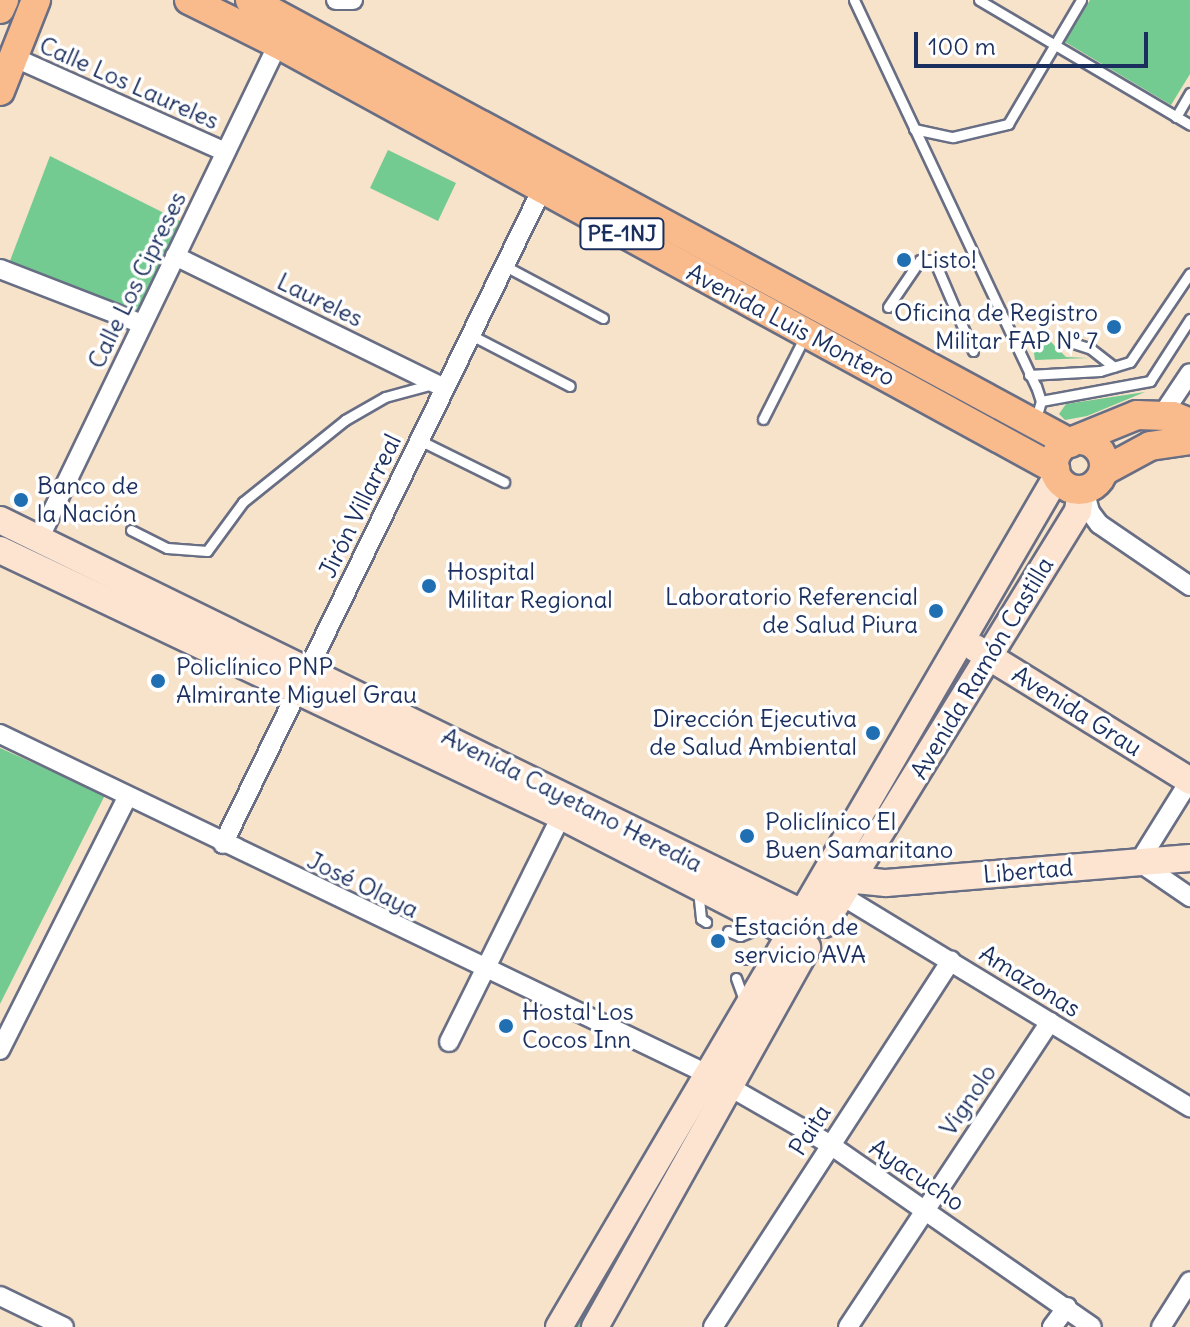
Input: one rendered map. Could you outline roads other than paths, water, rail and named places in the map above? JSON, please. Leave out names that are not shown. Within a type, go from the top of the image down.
[{"type":"main road","points":[[0,9],[4,0]]},
{"type":"main road","points":[[0,91],[36,0]]},
{"type":"main road","name":"Avenida Luis Montero","points":[[189,0],[239,6],[990,401],[1038,412],[1072,442]]},
{"type":"main road","name":"Avenida Luis Montero","points":[[239,6],[278,44],[541,191],[1076,479]]},
{"type":"main road","points":[[881,374],[894,349]]},
{"type":"main road","points":[[976,426],[990,401]]},
{"type":"main road","points":[[1190,423],[1162,415],[1137,415],[1060,450],[1076,479],[1150,446],[1190,440]]},
{"type":"main road","name":"PE-1NJ","points":[[1072,442],[1094,445],[1103,457],[1076,479]]},
{"type":"main road","name":"Avenida Ramón Castilla","points":[[559,1327],[718,1081],[747,1007],[964,642],[1076,479]]},
{"type":"main road","name":"Avenida Ramón Castilla","points":[[595,1327],[795,930],[850,888],[1078,511],[1076,479]]},
{"type":"main road","name":"Avenida Cayetano Heredia","points":[[0,520],[40,537],[561,816],[698,886],[795,930]]},
{"type":"main road","name":"Avenida Cayetano Heredia","points":[[0,550],[302,678],[795,930]]},
{"type":"main road","name":"Avenida Grau","points":[[964,642],[1190,780]]},
{"type":"main road","points":[[1139,862],[1190,858]]},
{"type":"main road","name":"Libertad","points":[[850,888],[1139,862]]},
{"type":"street","points":[[336,0],[353,0]]},
{"type":"street","name":"Calle Los Cipreses","points":[[40,537],[278,44]]},
{"type":"street","name":"Calle Los Laureles","points":[[13,57],[225,152]]},
{"type":"street","name":"Jirón Villarreal","points":[[223,844],[419,440],[440,385],[471,335],[541,191]]},
{"type":"street","name":"Laureles","points":[[175,256],[440,385]]},
{"type":"street","points":[[0,269],[142,324]]},
{"type":"street","points":[[1162,415],[1190,373]]},
{"type":"street","points":[[1076,479],[1090,512],[1099,524],[1190,586]]},
{"type":"street","name":"José Olaya","points":[[0,734],[718,1081]]},
{"type":"street","points":[[1190,780],[1139,862],[1190,897]]},
{"type":"street","points":[[0,1050],[127,797]]},
{"type":"street","points":[[449,1042],[561,816]]},
{"type":"street","name":"Amazonas","points":[[850,888],[951,961],[1190,1107]]},
{"type":"street","name":"Paita","points":[[713,1327],[829,1144],[951,961]]},
{"type":"street","name":"Vignolo","points":[[848,1327],[1050,1022]]},
{"type":"street","name":"Ayacucho","points":[[718,1081],[829,1144],[1092,1327]]},
{"type":"street","points":[[1161,1327],[1190,1281]]},
{"type":"street","points":[[0,1296],[64,1327]]},
{"type":"street","points":[[1052,1327],[1067,1307]]},
{"type":"lane","points":[[854,0],[1029,375],[1038,412],[1150,381],[1190,319]]},
{"type":"lane","points":[[979,0],[1190,125]]},
{"type":"lane","points":[[914,129],[953,137],[1008,124],[1081,0]]},
{"type":"lane","points":[[1176,117],[1190,93]]},
{"type":"lane","points":[[888,307],[920,260],[934,260],[973,351]]},
{"type":"lane","points":[[505,266],[603,318]]},
{"type":"lane","points":[[1029,375],[1100,371],[1139,356],[1190,273]]},
{"type":"lane","points":[[763,419],[806,333]]},
{"type":"lane","points":[[471,335],[570,386]]},
{"type":"lane","points":[[1067,341],[1091,349],[1114,367]]},
{"type":"lane","points":[[1100,371],[1101,393]]},
{"type":"lane","points":[[131,530],[167,548],[189,553],[207,551],[243,502],[345,420],[385,397],[440,385]]},
{"type":"lane","points":[[419,440],[504,482]]},
{"type":"lane","points":[[698,886],[701,919],[706,922]]},
{"type":"lane","points":[[740,936],[747,957],[795,930]]},
{"type":"lane","points":[[728,931],[740,936],[795,930]]},
{"type":"lane","points":[[736,978],[747,1007]]},
{"type":"place","name":"Listo!","points":[[904,260]]},
{"type":"place","name":"Oficina de Registro Militar FAP N° 7","points":[[1114,327]]},
{"type":"place","name":"Banco de la Nación","points":[[21,500]]},
{"type":"place","name":"Hospital Militar Regional","points":[[429,586]]},
{"type":"place","name":"Laboratorio Referencial de Salud Piura","points":[[936,611]]},
{"type":"place","name":"Policlínico PNP Almirante Miguel Grau","points":[[158,681]]},
{"type":"place","name":"Dirección Ejecutiva de Salud Ambiental","points":[[873,733]]},
{"type":"place","name":"Policlínico El Buen Samaritano","points":[[747,836]]},
{"type":"place","name":"Estación de servicio AVA","points":[[718,941]]},
{"type":"place","name":"Hostal Los Cocos Inn","points":[[506,1026]]}]
